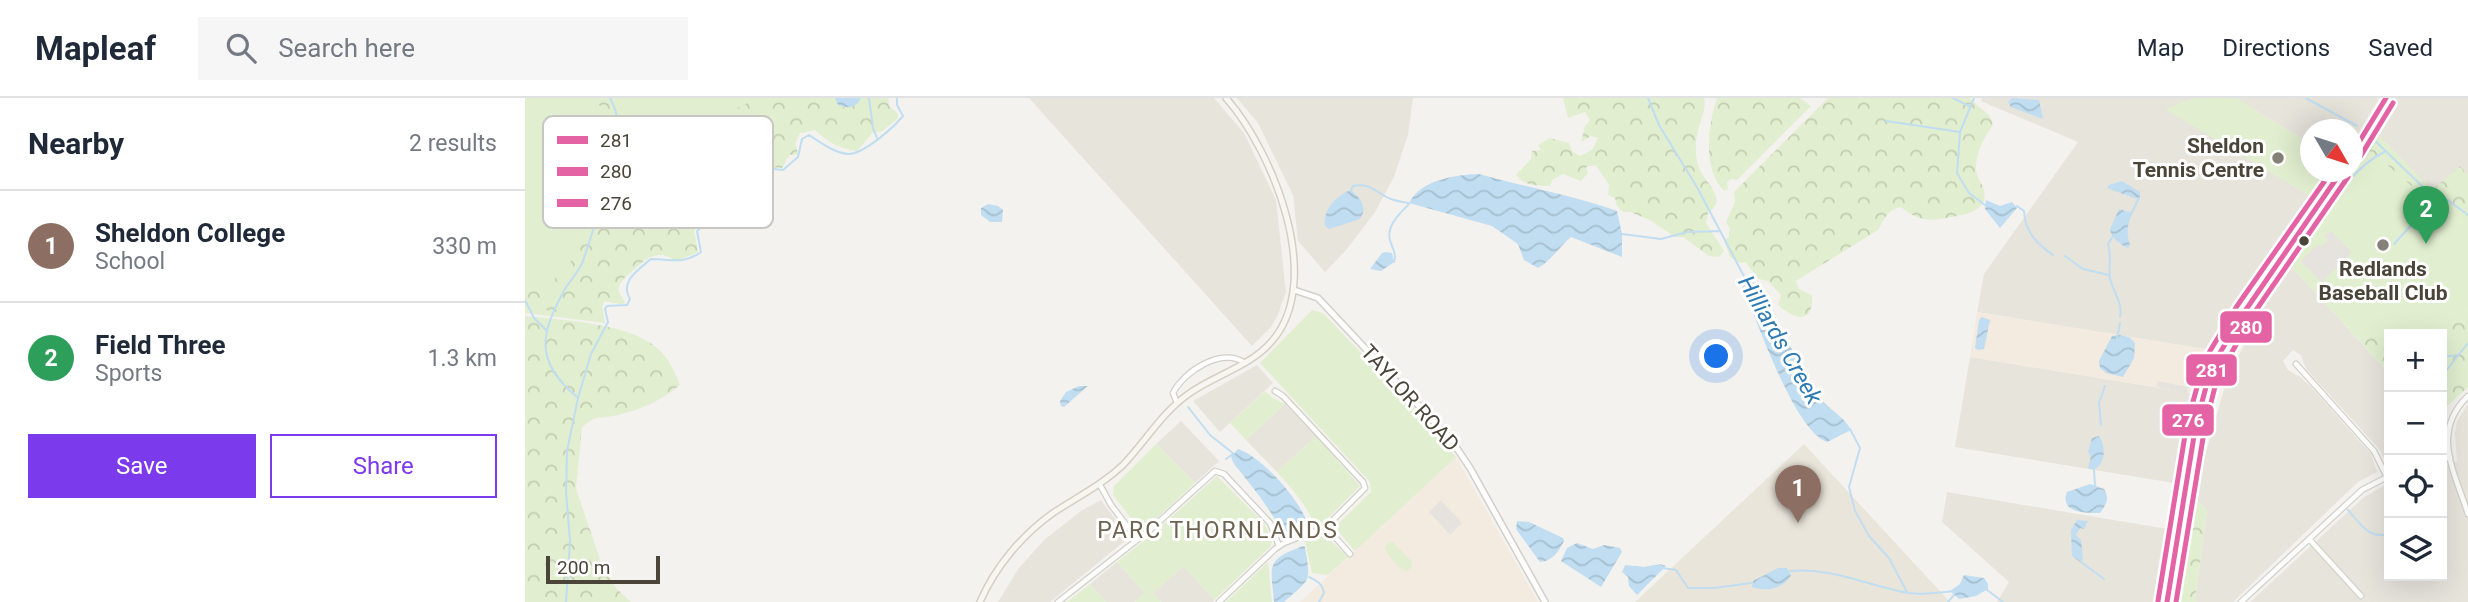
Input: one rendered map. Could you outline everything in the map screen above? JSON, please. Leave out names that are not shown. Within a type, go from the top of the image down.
[{"type":"highway","points":[[2363,136],[2386,98]]},
{"type":"highway","points":[[2167,602],[2196,424],[2209,376],[2245,311],[2335,182]]},
{"type":"main road","points":[[980,602],[998,568],[1031,531],[1052,514],[1100,485],[1124,463],[1177,403],[1212,379],[1245,363],[1265,348],[1281,330],[1288,316],[1294,290],[1290,232],[1284,203],[1257,139],[1226,98]]},
{"type":"street","name":"TAYLOR ROAD","points":[[1294,290],[1318,299],[1452,442],[1470,468],[1545,602]]},
{"type":"street","points":[[1177,403],[1173,393],[1176,387],[1195,369],[1230,358],[1237,358],[1245,363]]},
{"type":"street","points":[[2296,364],[2376,453],[2384,468]]},
{"type":"street","points":[[1219,602],[1279,546],[1326,527],[1363,491],[1365,485],[1283,396],[1275,391]]},
{"type":"street","points":[[2468,396],[2454,412],[2448,429],[2447,448],[2468,514]]},
{"type":"street","points":[[1058,602],[1137,539],[1209,475],[1220,471],[1269,523],[1279,546]]},
{"type":"street","points":[[2241,602],[2361,490],[2384,478]]},
{"type":"street","points":[[1100,485],[1111,505],[1137,539]]},
{"type":"street","points":[[1326,527],[1350,554]]},
{"type":"street","points":[[2309,539],[2361,596]]},
{"type":"shaded area","points":[[1029,98],[1214,98],[1244,133],[1276,200],[1286,292],[1271,327],[1252,346]]},
{"type":"shaded area","points":[[1237,98],[1413,98],[1408,135],[1394,177],[1375,212],[1347,249],[1325,272],[1298,241],[1293,195],[1258,123]]},
{"type":"shaded area","points":[[1982,98],[2195,98],[2166,109],[2317,200],[2211,350],[1977,312],[1984,274],[2078,142],[1981,101]]},
{"type":"shaded area","points":[[2236,98],[2379,98],[2363,125],[2363,119],[2300,119],[2300,138]]},
{"type":"shaded area","points":[[2390,98],[2468,98],[2468,175],[2460,167],[2432,191],[2372,128]]},
{"type":"shaded area","points":[[2331,231],[2351,252],[2321,282],[2301,261],[2318,244],[2321,247],[2328,240],[2325,236]]},
{"type":"shaded area","points":[[2286,261],[2384,368],[2384,458],[2379,449],[2306,369],[2301,355],[2293,350],[2283,361],[2288,370],[2311,387],[2371,454],[2377,472],[2358,482],[2233,602],[2197,602],[2195,600],[2207,510],[2193,497],[2227,379]]},
{"type":"shaded area","points":[[1977,312],[2211,350],[2197,394],[1970,357]]},
{"type":"shaded area","points":[[1970,357],[2197,394],[2180,484],[1955,447]]},
{"type":"shaded area","points":[[1257,365],[1273,383],[1220,432],[1193,401]]},
{"type":"shaded area","points":[[2158,381],[2188,387],[2187,393],[2157,387]]},
{"type":"shaded area","points":[[1285,404],[1316,436],[1277,472],[1246,440]]},
{"type":"shaded area","points":[[2468,404],[2468,602],[2250,602],[2364,497],[2384,486],[2384,581],[2447,581],[2447,464],[2457,461],[2457,421]]},
{"type":"shaded area","points":[[1181,421],[1219,461],[1195,483],[1156,444]]},
{"type":"shaded area","points":[[1804,444],[1950,602],[1635,602]]},
{"type":"shaded area","points":[[1456,457],[1538,602],[1300,602]]},
{"type":"shaded area","points":[[1947,492],[2173,530],[2161,602],[1997,602],[2009,582],[1942,522]]},
{"type":"shaded area","points":[[1101,500],[1127,535],[1126,540],[1050,602],[998,602],[1019,568],[1044,540],[1081,511]]},
{"type":"shaded area","points":[[1441,500],[1462,523],[1450,535],[1429,512]]},
{"type":"shaded area","points":[[1117,562],[1145,593],[1135,602],[1106,602],[1090,584]]},
{"type":"shaded area","points":[[1184,566],[1213,602],[1161,602],[1153,593]]},
{"type":"green space","points":[[525,98],[888,98],[889,106],[898,114],[898,118],[882,131],[872,133],[857,151],[834,144],[815,130],[800,133],[795,143],[798,154],[789,155],[782,168],[773,167],[773,116],[543,116],[543,228],[694,228],[698,252],[676,261],[657,255],[641,263],[620,284],[618,290],[625,303],[604,301],[602,307],[605,323],[525,313]]},
{"type":"green space","points":[[594,98],[630,98],[633,116],[605,116]]},
{"type":"green space","points":[[757,98],[835,98],[840,106],[846,108],[861,98],[888,98],[889,106],[898,114],[898,118],[882,131],[872,133],[857,151],[834,144],[815,130],[800,133],[795,143],[798,154],[789,155],[782,168],[773,167],[773,116],[722,116]]},
{"type":"green space","points":[[1563,98],[1704,98],[1705,107],[1697,135],[1696,152],[1700,171],[1716,195],[1714,207],[1708,213],[1706,223],[1724,251],[1719,257],[1709,256],[1683,237],[1675,237],[1650,220],[1623,212],[1617,206],[1615,198],[1608,195],[1609,185],[1596,165],[1586,167],[1588,173],[1581,181],[1563,174],[1552,180],[1550,186],[1540,186],[1519,179],[1516,175],[1531,159],[1532,151],[1541,150],[1538,145],[1550,138],[1569,143],[1572,151],[1580,156],[1592,150],[1598,138],[1591,136],[1581,142],[1585,126],[1590,120],[1585,112],[1568,118]]},
{"type":"green space","points":[[1717,98],[1800,98],[1811,106],[1737,180],[1731,179],[1727,182],[1728,189],[1724,191],[1712,171],[1709,146],[1711,121]]},
{"type":"green space","points":[[1828,98],[1969,98],[1990,116],[1993,125],[1981,146],[1976,163],[1984,190],[1982,204],[1959,216],[1939,219],[1922,218],[1901,207],[1893,210],[1878,230],[1796,281],[1799,289],[1812,295],[1810,312],[1802,317],[1790,314],[1778,305],[1781,295],[1768,281],[1759,279],[1745,262],[1740,263],[1730,257],[1724,241],[1729,237],[1730,229],[1726,222],[1735,202],[1734,192]]},
{"type":"green space","name":"Sheldon Tennis Centre","points":[[2195,98],[2236,98],[2300,138],[2300,182],[2328,182],[2317,200],[2165,109]]},
{"type":"green space","points":[[2372,128],[2432,190],[2460,166],[2468,175],[2468,228],[2441,208],[2436,197],[2421,194],[2380,159],[2367,156],[2363,160],[2363,143]]},
{"type":"green space","name":"Redlands Baseball Club","points":[[2367,156],[2380,159],[2421,194],[2436,197],[2441,208],[2468,228],[2468,309],[2446,329],[2384,329],[2384,333],[2358,339],[2286,261],[2317,216],[2322,219],[2346,182],[2363,182],[2363,160]]},
{"type":"green space","points":[[2339,182],[2345,182],[2321,219],[2317,216]]},
{"type":"green space","points":[[581,228],[694,228],[698,252],[676,261],[657,255],[641,263],[620,284],[618,290],[625,303],[604,301],[602,307],[605,323],[581,315],[525,307],[525,272],[530,283],[545,294],[571,261]]},
{"type":"green space","points":[[2468,309],[2468,387],[2447,406],[2447,329]]},
{"type":"green space","points":[[1312,310],[1323,313],[1442,438],[1456,457],[1355,551],[1335,527],[1371,492],[1370,482],[1260,363]]},
{"type":"green space","points":[[525,316],[576,321],[630,333],[645,340],[665,356],[680,385],[649,405],[594,419],[582,427],[576,489],[602,565],[617,589],[631,602],[525,602]]},
{"type":"green space","points":[[2384,333],[2384,368],[2358,339]]},
{"type":"green space","points":[[1265,391],[1285,404],[1246,440],[1230,423]]},
{"type":"green space","points":[[1316,436],[1360,486],[1321,525],[1315,527],[1304,505],[1277,472]]},
{"type":"green space","points":[[1156,444],[1195,483],[1146,528],[1140,530],[1113,495],[1114,486]]},
{"type":"green space","points":[[1217,476],[1265,524],[1272,542],[1270,547],[1214,600],[1184,566],[1153,593],[1161,602],[1135,602],[1145,593],[1117,562]]},
{"type":"green space","points":[[2193,497],[2207,510],[2195,599],[2197,602],[2175,602]]},
{"type":"green space","points":[[1324,534],[1348,557],[1328,575],[1312,573],[1305,541]]},
{"type":"green space","points":[[1390,542],[1412,562],[1412,567],[1407,571],[1387,553],[1385,546]]},
{"type":"green space","points":[[1268,562],[1272,602],[1226,602]]},
{"type":"green space","points":[[1090,584],[1106,602],[1067,602]]},
{"type":"water","points":[[835,98],[861,98],[857,104],[848,107],[838,105]]},
{"type":"water","points":[[2012,98],[2039,100],[2043,119],[2011,107],[2008,102]]},
{"type":"water","points":[[1479,174],[1617,211],[1622,234],[1622,257],[1571,237],[1538,268],[1524,260],[1518,244],[1492,226],[1409,203],[1422,188],[1440,180]]},
{"type":"water","points":[[2122,181],[2140,192],[2140,197],[2137,199],[2107,188]]},
{"type":"water","points":[[1351,190],[1362,203],[1360,219],[1329,229],[1325,226],[1328,209],[1340,196]]},
{"type":"water","points":[[1986,200],[2000,206],[2012,202],[2017,208],[2000,228],[1985,209]]},
{"type":"water","points":[[988,204],[1003,210],[1002,222],[990,222],[981,215],[981,208]]},
{"type":"water","points":[[2119,209],[2133,213],[2128,228],[2128,248],[2116,240],[2110,229]]},
{"type":"water","points":[[1382,253],[1392,253],[1394,262],[1381,271],[1370,269]]},
{"type":"water","points":[[1747,281],[1753,281],[1819,397],[1851,430],[1827,442],[1815,434],[1802,418],[1778,373],[1742,287]]},
{"type":"water","points":[[1982,317],[1990,320],[1984,349],[1978,350],[1975,348],[1979,320]]},
{"type":"water","points":[[2112,336],[2129,337],[2135,343],[2134,358],[2123,377],[2106,373],[2100,368],[2099,361]]},
{"type":"water","points":[[1079,386],[1088,386],[1064,407],[1061,406],[1060,401],[1066,392]]},
{"type":"water","points":[[2099,436],[2104,454],[2101,463],[2094,470],[2088,468],[2091,456],[2088,452],[2092,438]]},
{"type":"water","points":[[1238,449],[1269,470],[1289,492],[1304,515],[1307,527],[1291,534],[1282,533],[1267,506],[1234,464],[1231,457]]},
{"type":"water","points":[[2090,484],[2104,489],[2106,493],[2107,502],[2100,513],[2081,512],[2070,508],[2066,499],[2067,492]]},
{"type":"water","points":[[2077,520],[2088,521],[2084,529],[2080,528],[2076,535],[2081,540],[2083,559],[2080,562],[2072,556],[2071,530]]},
{"type":"water","points":[[1517,521],[1529,522],[1563,538],[1558,552],[1552,558],[1540,562],[1516,529]]},
{"type":"water","points":[[1577,543],[1593,549],[1604,545],[1620,548],[1622,552],[1601,587],[1561,561],[1567,548]]},
{"type":"water","points":[[1303,546],[1308,567],[1307,579],[1284,602],[1274,602],[1273,565],[1282,555]]},
{"type":"water","points":[[1660,564],[1666,566],[1637,595],[1629,586],[1628,577],[1622,572],[1625,565],[1644,567]]},
{"type":"water","points":[[1778,568],[1787,568],[1791,575],[1784,583],[1769,589],[1752,587],[1753,581]]},
{"type":"water","points":[[1964,575],[1984,578],[1988,589],[1976,596],[1959,599],[1950,591],[1960,584]]},
{"type":"waterway","points":[[610,98],[616,116]]},
{"type":"waterway","points":[[869,98],[877,138]]},
{"type":"waterway","points":[[773,169],[783,170],[798,157],[802,139],[809,135],[839,152],[849,154],[863,149],[893,127],[903,116],[897,105],[897,98]]},
{"type":"waterway","name":"Hilliards Creek","points":[[1648,98],[1659,125],[1698,189],[1747,282]]},
{"type":"waterway","points":[[1953,98],[1971,107]]},
{"type":"waterway","points":[[1974,98],[1960,132],[1957,173],[1969,193],[1985,205]]},
{"type":"waterway","points":[[2306,98],[2344,119]]},
{"type":"waterway","points":[[1886,121],[1960,132]]},
{"type":"waterway","points":[[2368,134],[2425,189],[2445,198],[2468,215]]},
{"type":"waterway","points":[[2318,222],[2356,173],[2384,152]]},
{"type":"waterway","points":[[1351,190],[1353,186],[1364,186],[1391,199],[1408,203]]},
{"type":"waterway","name":"Hilliards Creek","points":[[2132,212],[2139,198]]},
{"type":"waterway","points":[[2394,244],[2428,207],[2445,198]]},
{"type":"waterway","points":[[1394,262],[1390,230],[1409,204]]},
{"type":"waterway","name":"Hilliards Creek","points":[[2017,206],[2024,211],[2032,236],[2053,255]]},
{"type":"waterway","points":[[2299,250],[2315,226]]},
{"type":"waterway","points":[[577,397],[553,371],[545,346],[546,333],[565,289],[583,261],[594,228]]},
{"type":"waterway","points":[[566,602],[570,541],[566,492],[567,451],[591,354],[608,322],[605,309],[607,306],[627,305],[630,299],[627,293],[628,282],[651,259],[682,260],[701,252],[697,231],[701,228]]},
{"type":"waterway","points":[[1622,234],[1661,239],[1687,232],[1720,231]]},
{"type":"waterway","name":"Hilliards Creek","points":[[2113,236],[2108,244],[2110,274],[2120,307],[2120,317]]},
{"type":"waterway","name":"Hilliards Creek","points":[[2065,256],[2083,269],[2109,275]]},
{"type":"waterway","points":[[525,300],[534,318],[546,330]]},
{"type":"waterway","name":"Hilliards Creek","points":[[2117,338],[2120,323]]},
{"type":"waterway","points":[[2447,370],[2468,343]]},
{"type":"waterway","points":[[2447,356],[2458,355]]},
{"type":"waterway","name":"Hilliards Creek","points":[[2101,425],[2099,403],[2105,386]]},
{"type":"waterway","points":[[1188,407],[1210,435],[1234,454]]},
{"type":"waterway","name":"Hilliards Creek","points":[[1850,429],[1860,448],[1849,487],[1855,511],[1869,536],[1889,558],[1907,592]]},
{"type":"waterway","points":[[1226,459],[1233,454]]},
{"type":"waterway","name":"Hilliards Creek","points":[[2094,470],[2095,486]]},
{"type":"waterway","points":[[2348,510],[2370,532],[2384,535]]},
{"type":"waterway","name":"Hilliards Creek","points":[[2081,562],[2104,579]]},
{"type":"waterway","points":[[1662,568],[1676,570],[1688,588],[1751,583]]},
{"type":"waterway","points":[[1790,571],[1836,574],[1909,593],[1953,591]]},
{"type":"waterway","points":[[1309,577],[1319,583],[1323,590],[1319,602]]},
{"type":"waterway","name":"Hilliards Creek","points":[[1986,589],[2003,602]]},
{"type":"waterway","points":[[1948,602],[1954,595]]},
{"type":"transit line","name":"281","points":[[2363,136],[2386,98]]},
{"type":"transit line","name":"280","points":[[2363,152],[2393,103]]},
{"type":"transit line","name":"276","points":[[2158,601],[2187,423],[2201,373],[2210,351],[2237,306],[2324,182]]},
{"type":"transit line","name":"281","points":[[2167,602],[2196,424],[2209,376],[2245,311],[2334,182]]},
{"type":"transit line","name":"280","points":[[2176,602],[2205,426],[2217,379],[2252,316],[2345,182]]},
{"type":"place","name":"Sheldon Tennis Centre","points":[[2278,158]]},
{"type":"place","name":"Field Three","points":[[2426,244]]},
{"type":"place","name":"Redlands Baseball Club","points":[[2383,245]]},
{"type":"place","name":"Sheldon College","points":[[1798,523]]},
{"type":"district","name":"PARC THORNLANDS","points":[[1218,530]]}]
